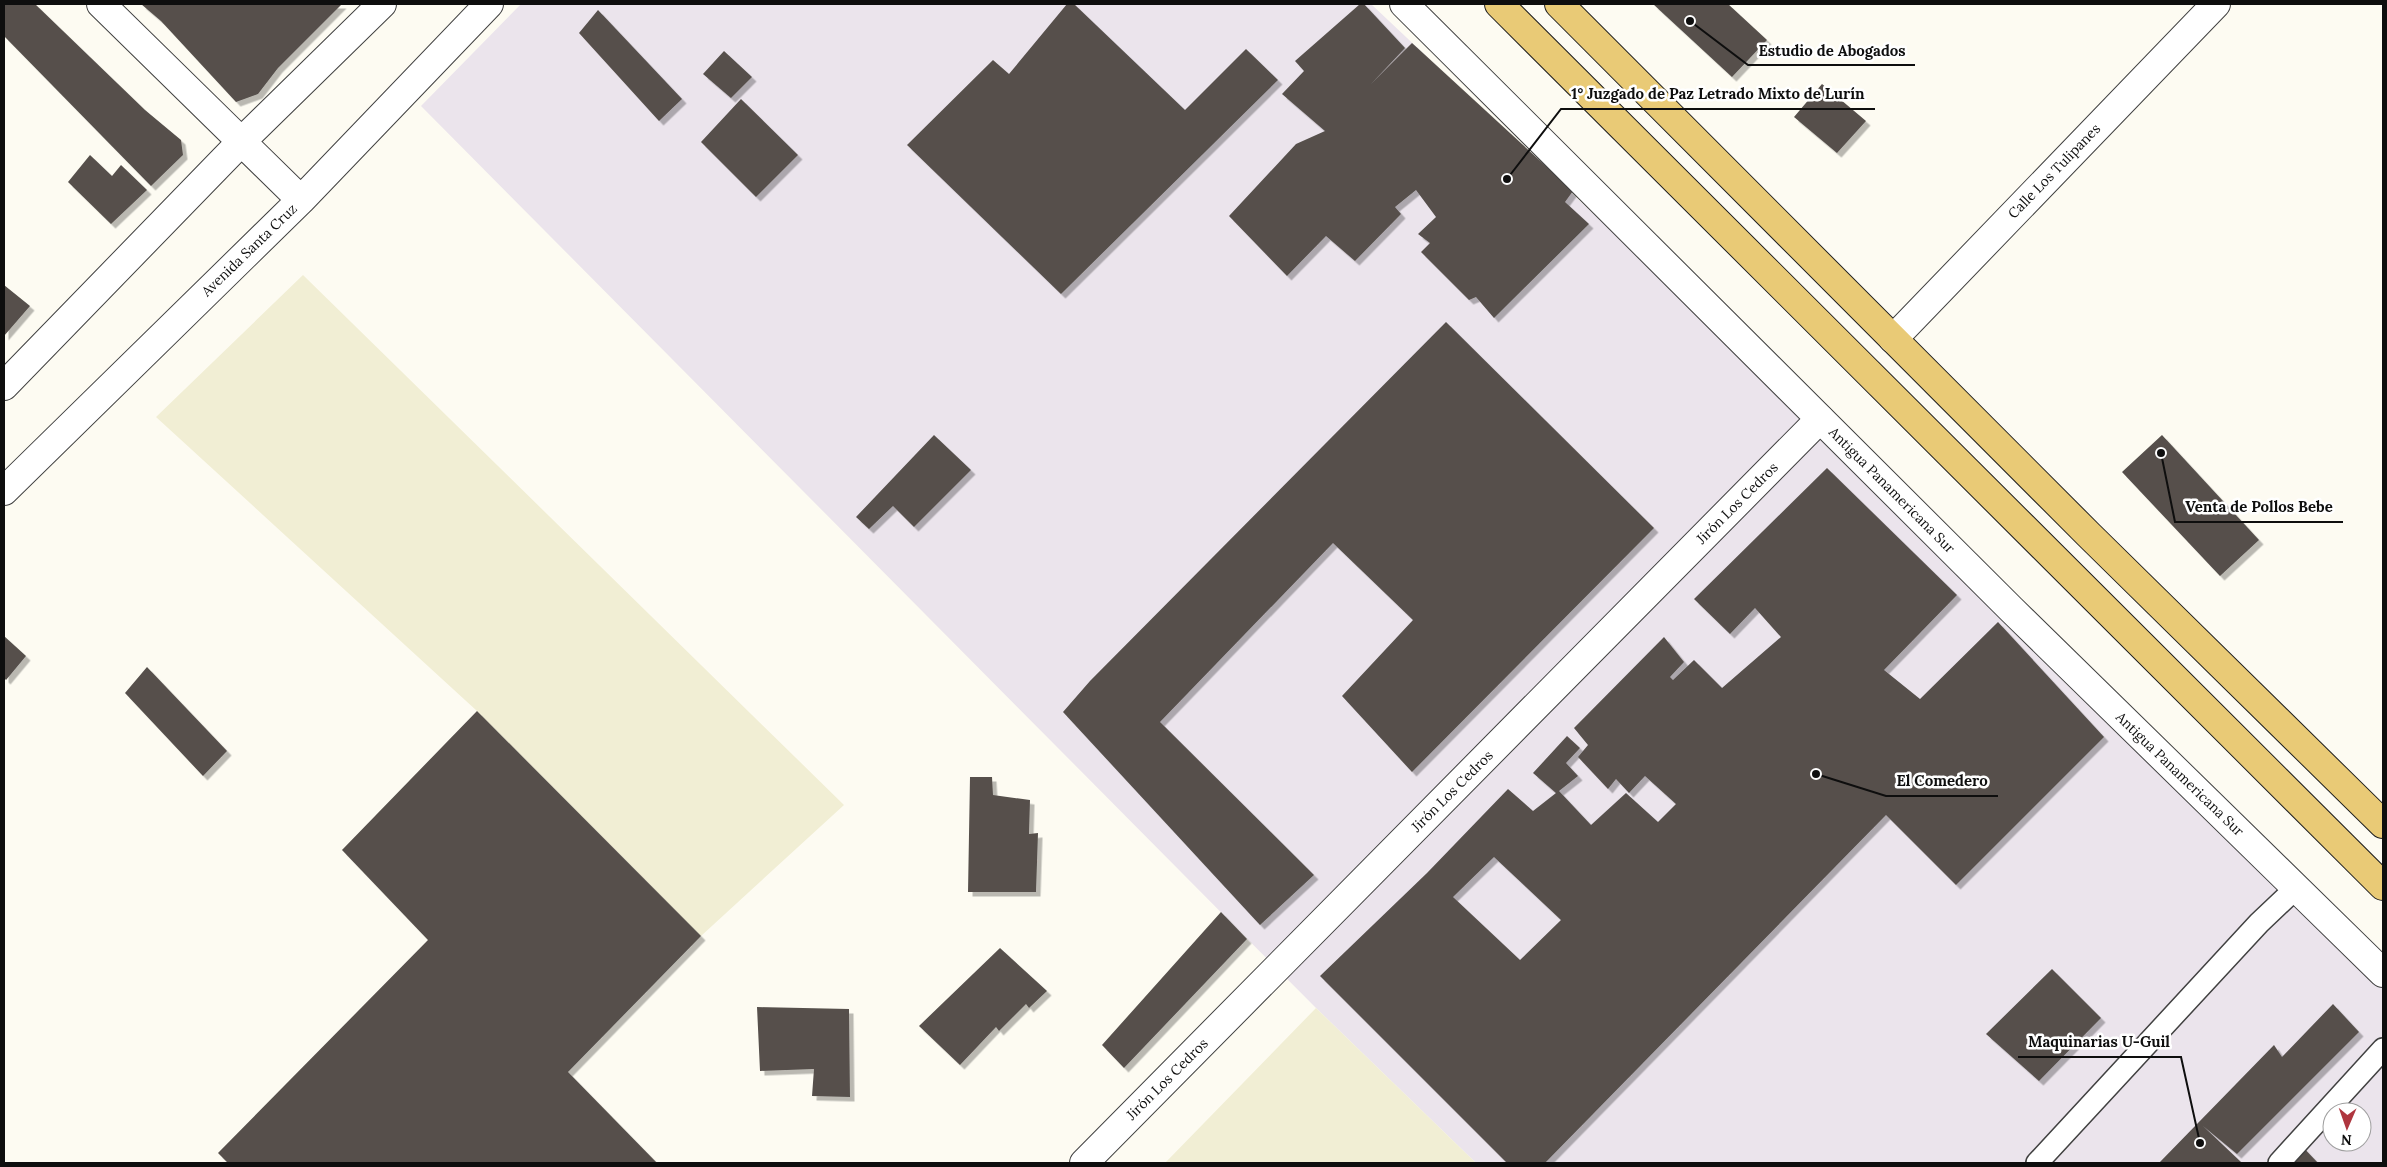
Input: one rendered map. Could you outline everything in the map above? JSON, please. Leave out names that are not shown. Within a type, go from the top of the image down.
[{"type":"main road","points":[[1499,4],[2383,886]]},
{"type":"main road","points":[[1559,4],[1893,339],[2383,824]]},
{"type":"street","points":[[101,4],[301,200]]},
{"type":"street","points":[[4,386],[241,142],[382,4]]},
{"type":"street","name":"Avenida Santa Cruz","points":[[4,491],[301,200],[489,4]]},
{"type":"street","name":"Antigua Panamericana Sur","points":[[1404,4],[1820,419],[2383,973]]},
{"type":"street","name":"Calle Los Tulipanes","points":[[1893,339],[2216,4]]},
{"type":"street","name":"Jirón Los Cedros","points":[[1084,1163],[1820,419]]},
{"type":"lane","points":[[2038,1163],[2259,922],[2296,888]]},
{"type":"lane","points":[[2279,1163],[2383,1049]]},
{"type":"shaded area","points":[[521,4],[1371,4],[2383,959],[2383,1163],[1476,1163],[1316,1008],[421,106]]},
{"type":"shaded area","points":[[303,275],[844,805],[701,936],[477,711],[156,417]]},
{"type":"shaded area","points":[[1316,1008],[1476,1163],[1165,1163]]},
{"type":"building","points":[[4,4],[35,4],[145,110],[181,140],[183,155],[151,186],[4,36]]},
{"type":"building","points":[[141,4],[342,4],[278,68],[258,94],[236,102],[161,21]]},
{"type":"building","points":[[1067,4],[1074,4],[1185,110],[1246,49],[1278,80],[1061,294],[907,145],[993,60],[1009,74]]},
{"type":"building","points":[[1360,4],[1364,4],[1405,48],[1371,84],[1412,43],[1573,191],[1565,202],[1589,224],[1494,318],[1476,297],[1469,300],[1421,252],[1430,243],[1418,234],[1436,217],[1416,190],[1395,207],[1401,214],[1355,261],[1326,236],[1287,276],[1229,216],[1296,144],[1325,131],[1282,94],[1304,71],[1295,61]]},
{"type":"building","points":[[1653,4],[1728,4],[1767,40],[1732,77]]},
{"type":"building","points":[[598,10],[682,99],[659,121],[579,33]]},
{"type":"building","points":[[724,51],[752,77],[731,98],[703,74]]},
{"type":"building","points":[[1822,84],[1866,121],[1837,153],[1794,117]]},
{"type":"building","points":[[741,99],[798,155],[756,197],[701,142]]},
{"type":"building","points":[[90,155],[112,176],[121,165],[147,190],[111,224],[68,182]]},
{"type":"building","points":[[4,285],[30,306],[4,336]]},
{"type":"building","points":[[1446,322],[1654,528],[1412,772],[1342,696],[1413,620],[1333,543],[1160,722],[1314,875],[1260,925],[1063,712],[1090,681]]},
{"type":"building","points":[[934,435],[971,470],[914,527],[893,506],[869,529],[856,517]]},
{"type":"building","points":[[2162,435],[2259,540],[2220,576],[2122,472]]},
{"type":"building","points":[[1827,468],[1957,595],[1884,670],[1920,699],[1998,622],[2104,737],[1956,885],[1886,815],[1545,1163],[1507,1163],[1320,976],[1427,873],[1508,789],[1533,811],[1556,793],[1533,773],[1567,736],[1580,748],[1566,763],[1578,776],[1559,791],[1591,825],[1626,793],[1658,822],[1676,804],[1645,776],[1629,793],[1616,779],[1608,789],[1578,757],[1588,745],[1574,728],[1664,637],[1684,662],[1670,677],[1673,680],[1694,660],[1722,688],[1781,637],[1755,608],[1730,634],[1694,599]],"holes":[[[1494,857],[1561,920],[1520,960],[1453,897]]]},
{"type":"building","points":[[4,636],[26,656],[6,680],[4,678]]},
{"type":"building","points":[[147,667],[227,751],[203,776],[125,693]]},
{"type":"building","points":[[477,711],[701,936],[568,1072],[657,1163],[228,1163],[218,1153],[428,940],[342,850]]},
{"type":"building","points":[[970,777],[992,777],[993,795],[1030,800],[1029,834],[1038,833],[1036,892],[968,892]]},
{"type":"building","points":[[1221,912],[1247,939],[1124,1068],[1102,1045]]},
{"type":"building","points":[[1000,948],[1047,991],[1029,1008],[1026,1004],[999,1031],[996,1027],[960,1065],[919,1026]]},
{"type":"building","points":[[2052,969],[2101,1018],[2039,1081],[1986,1034]]},
{"type":"building","points":[[2333,1004],[2359,1032],[2237,1154],[2203,1126],[2242,1163],[2159,1163],[2274,1045],[2282,1057]]},
{"type":"building","points":[[757,1007],[849,1009],[850,1097],[812,1096],[814,1069],[760,1071]]},
{"type":"building","points":[[2298,1142],[2318,1163],[2279,1163]]},
{"type":"place","name":"Estudio de Abogados","points":[[1690,21]]},
{"type":"place","name":"1° Juzgado de Paz Letrado Mixto de Lurín","points":[[1507,179]]},
{"type":"place","name":"Venta de Pollos Bebe","points":[[2161,453]]},
{"type":"place","name":"El Comedero","points":[[1816,774]]},
{"type":"place","name":"Maquinarias U-Guil","points":[[2200,1143]]}]
